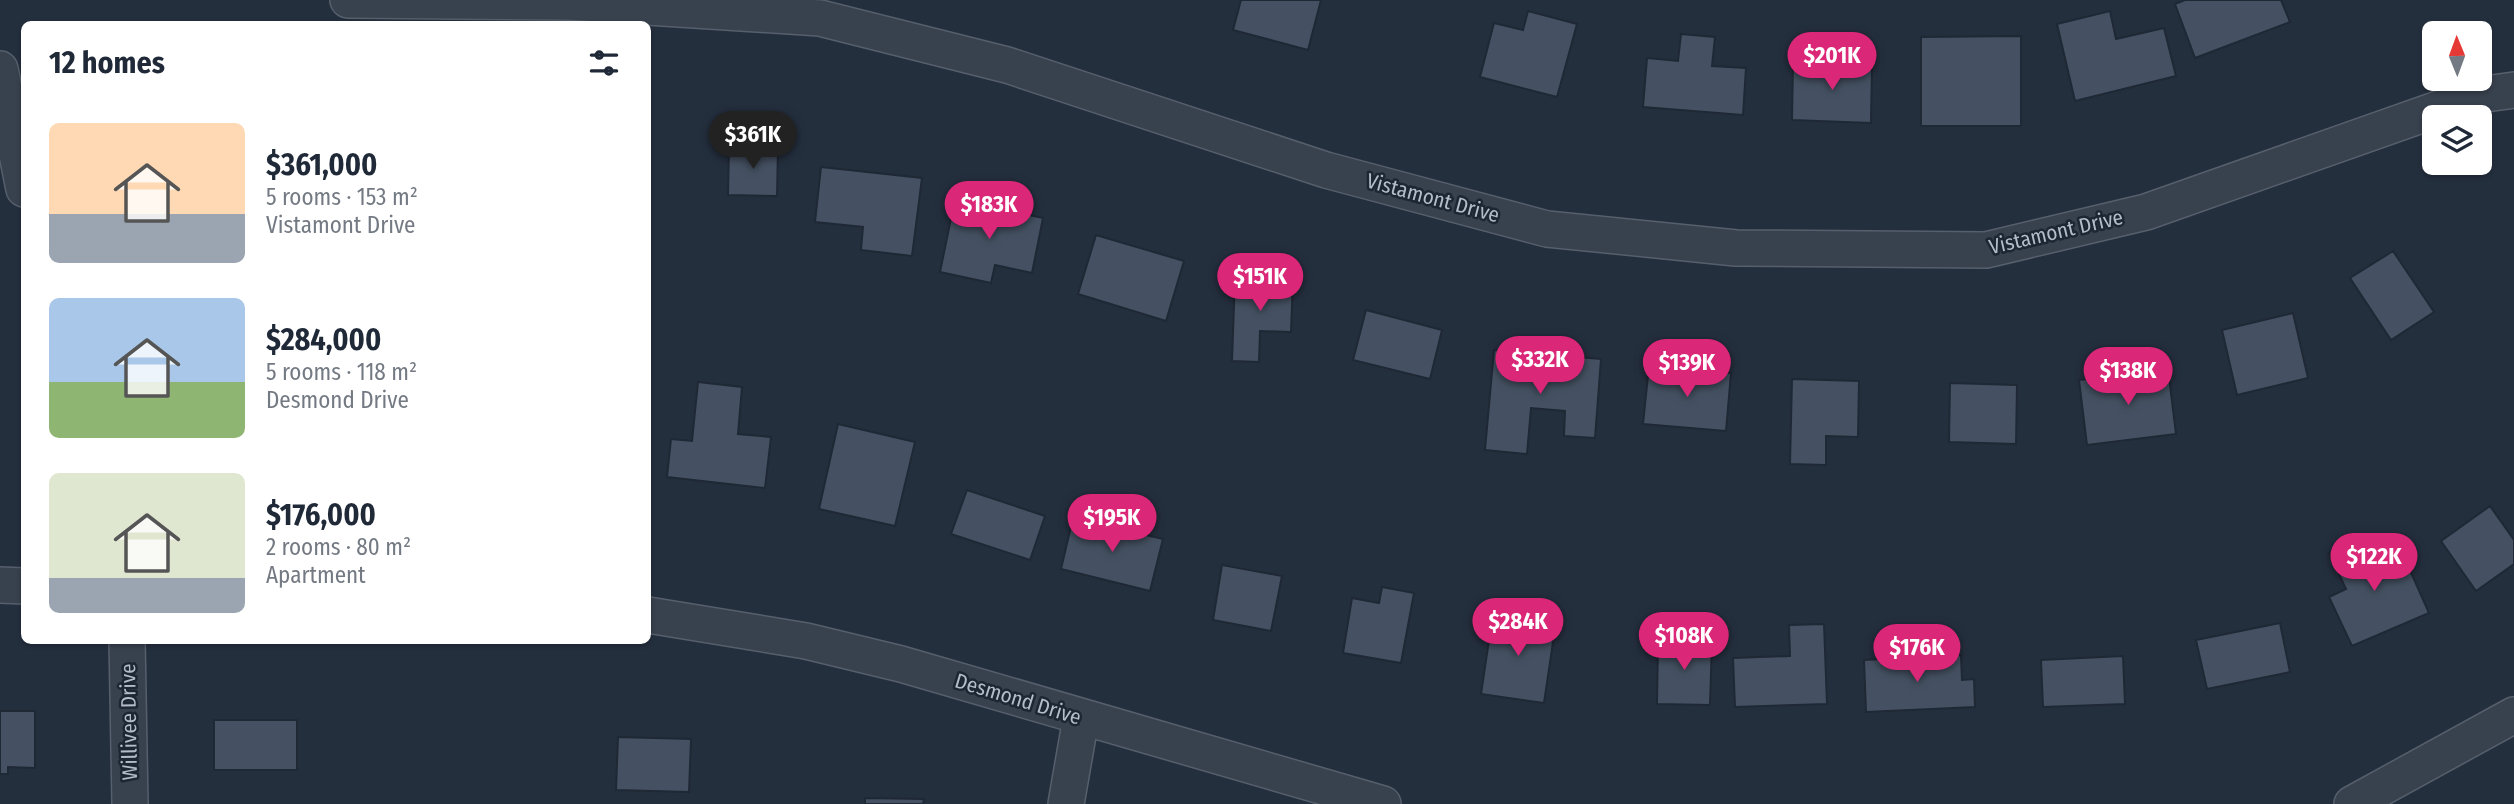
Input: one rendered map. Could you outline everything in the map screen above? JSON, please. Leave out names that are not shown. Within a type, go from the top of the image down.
[{"type":"street","name":"Vistamont Drive","points":[[348,0],[569,2],[820,18],[1007,65],[1326,170],[1547,229],[1736,248],[1986,250],[2146,212],[2478,95],[2514,90]]},
{"type":"street","points":[[0,69],[21,174]]},
{"type":"street","points":[[0,585],[21,586]]},
{"type":"street","name":"Desmond Drive","points":[[651,615],[730,627],[901,664],[1383,804]]},
{"type":"street","name":"Willivee Drive","points":[[127,644],[130,804]]},
{"type":"street","points":[[2352,804],[2514,715]]},
{"type":"street","points":[[1066,804],[1081,718]]},
{"type":"building","points":[[1241,0],[1321,0],[1308,50],[1233,30]]},
{"type":"building","points":[[2185,0],[2281,0],[2290,22],[2195,58],[2175,4]]},
{"type":"building","points":[[1528,11],[1577,24],[1557,97],[1480,77],[1494,23],[1523,30]]},
{"type":"building","points":[[2110,11],[2116,39],[2164,28],[2176,76],[2075,101],[2057,24]]},
{"type":"building","points":[[1681,34],[1715,37],[1712,66],[1746,68],[1743,115],[1643,107],[1647,58],[1678,61]]},
{"type":"building","points":[[2021,36],[2021,126],[1921,126],[1921,37]]},
{"type":"building","points":[[1793,62],[1872,64],[1871,123],[1792,120]]},
{"type":"building","points":[[729,146],[778,147],[777,196],[728,195]]},
{"type":"building","points":[[821,167],[922,178],[912,256],[861,250],[863,227],[815,222]]},
{"type":"building","points":[[955,199],[1043,218],[1032,273],[995,265],[991,283],[940,272]]},
{"type":"building","points":[[1096,235],[1184,261],[1166,321],[1078,294]]},
{"type":"building","points":[[2393,251],[2434,312],[2391,340],[2350,278]]},
{"type":"building","points":[[1235,276],[1293,277],[1291,332],[1260,331],[1259,362],[1232,361]]},
{"type":"building","points":[[1366,310],[1442,330],[1430,379],[1353,360]]},
{"type":"building","points":[[2293,313],[2308,378],[2237,395],[2222,330]]},
{"type":"building","points":[[1494,350],[1601,359],[1595,438],[1564,436],[1565,411],[1531,408],[1527,454],[1485,450]]},
{"type":"building","points":[[1649,366],[1731,373],[1726,431],[1643,424]]},
{"type":"building","points":[[2168,369],[2176,434],[2087,445],[2079,380]]},
{"type":"building","points":[[1792,379],[1859,381],[1858,437],[1826,436],[1826,465],[1790,464]]},
{"type":"building","points":[[698,382],[742,387],[738,434],[771,437],[765,488],[667,477],[671,439],[692,441]]},
{"type":"building","points":[[1950,383],[2017,385],[2016,444],[1949,442]]},
{"type":"building","points":[[838,424],[915,442],[895,526],[819,509]]},
{"type":"building","points":[[967,490],[1045,516],[1030,560],[951,534]]},
{"type":"building","points":[[2490,506],[2514,540],[2514,564],[2476,591],[2441,541]]},
{"type":"building","points":[[1073,518],[1163,539],[1150,591],[1061,569]]},
{"type":"building","points":[[2368,536],[2382,569],[2405,559],[2429,613],[2352,646],[2329,597],[2346,589],[2329,553]]},
{"type":"building","points":[[1222,565],[1282,576],[1271,631],[1213,620]]},
{"type":"building","points":[[1382,587],[1414,593],[1401,663],[1343,653],[1352,598],[1379,603]]},
{"type":"building","points":[[1493,613],[1556,622],[1544,703],[1481,694]]},
{"type":"building","points":[[2280,623],[2290,672],[2207,689],[2196,640]]},
{"type":"building","points":[[1824,624],[1827,704],[1735,707],[1733,658],[1790,656],[1789,625]]},
{"type":"building","points":[[1658,640],[1712,641],[1710,705],[1657,704]]},
{"type":"building","points":[[1961,655],[1962,680],[1974,679],[1975,707],[1866,712],[1864,660]]},
{"type":"building","points":[[2123,656],[2125,704],[2043,707],[2041,660]]},
{"type":"building","points":[[0,711],[35,711],[35,768],[8,767],[8,774],[0,774]]},
{"type":"building","points":[[214,720],[297,720],[297,770],[214,770]]},
{"type":"building","points":[[618,737],[691,739],[689,792],[616,790]]},
{"type":"building","points":[[865,798],[924,799],[923,804],[865,804]]}]
